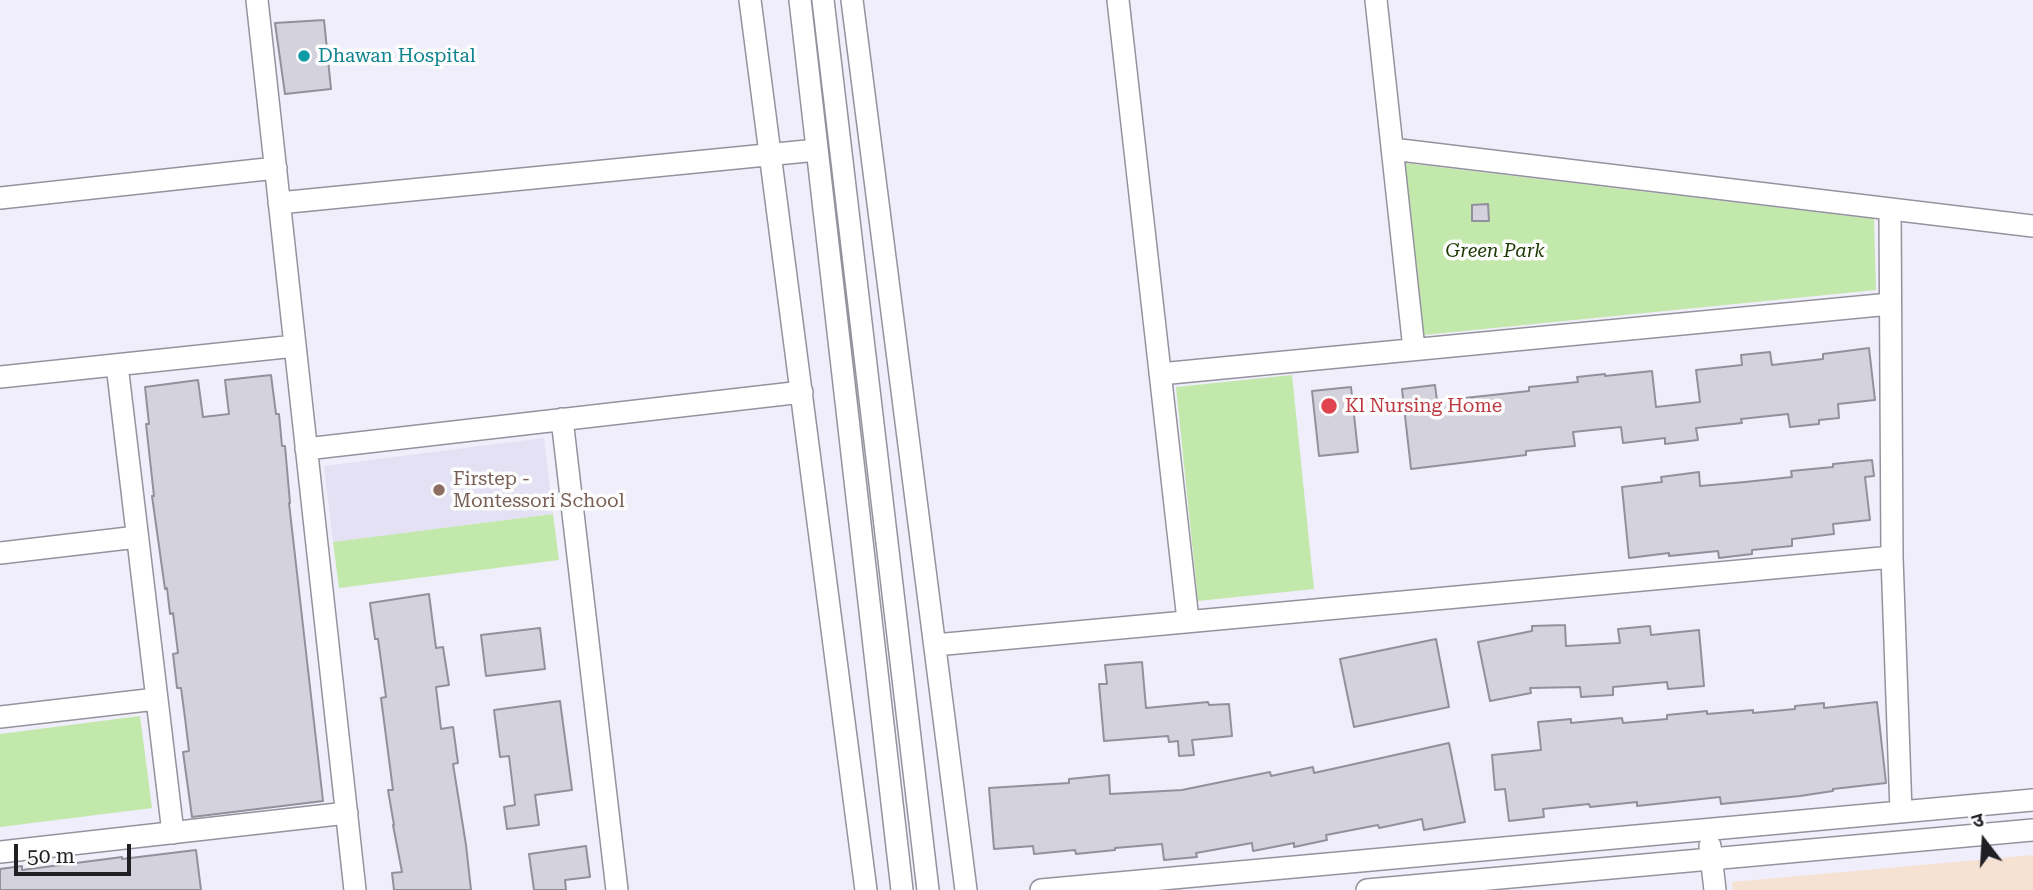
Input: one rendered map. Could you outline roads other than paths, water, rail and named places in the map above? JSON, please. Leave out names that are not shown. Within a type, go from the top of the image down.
[{"type":"street","points":[[257,0],[355,890]]},
{"type":"street","points":[[750,0],[866,890]]},
{"type":"street","points":[[800,0],[902,890]]},
{"type":"street","points":[[823,0],[928,890]]},
{"type":"street","points":[[852,0],[967,890]]},
{"type":"street","points":[[1118,0],[1188,620]]},
{"type":"street","points":[[1376,0],[1414,349]]},
{"type":"street","points":[[279,203],[817,149]]},
{"type":"street","points":[[1392,149],[2033,226]]},
{"type":"street","points":[[0,198],[275,168]]},
{"type":"street","points":[[1890,209],[1892,557],[1901,812]]},
{"type":"street","points":[[1160,374],[1890,304]]},
{"type":"street","points":[[0,377],[295,346]]},
{"type":"street","points":[[117,365],[173,833]]},
{"type":"street","points":[[306,449],[802,392]]},
{"type":"street","points":[[562,419],[617,890]]},
{"type":"street","points":[[0,553],[137,537]]},
{"type":"street","points":[[935,645],[1892,557]]},
{"type":"street","points":[[0,717],[156,699]]},
{"type":"street","points":[[1041,890],[2033,800]]},
{"type":"street","points":[[0,852],[347,813]]},
{"type":"street","points":[[1708,830],[1715,890]]},
{"type":"street","points":[[1367,890],[1504,884],[1712,859],[2033,830]]},
{"type":"place","name":"Dhawan Hospital","points":[[304,56]]},
{"type":"place","name":"Kl Nursing Home","points":[[1329,406]]},
{"type":"place","name":"Firstep - Montessori School","points":[[439,490]]},
{"type":"park label","name":"Green Park","points":[[1495,251]]}]
